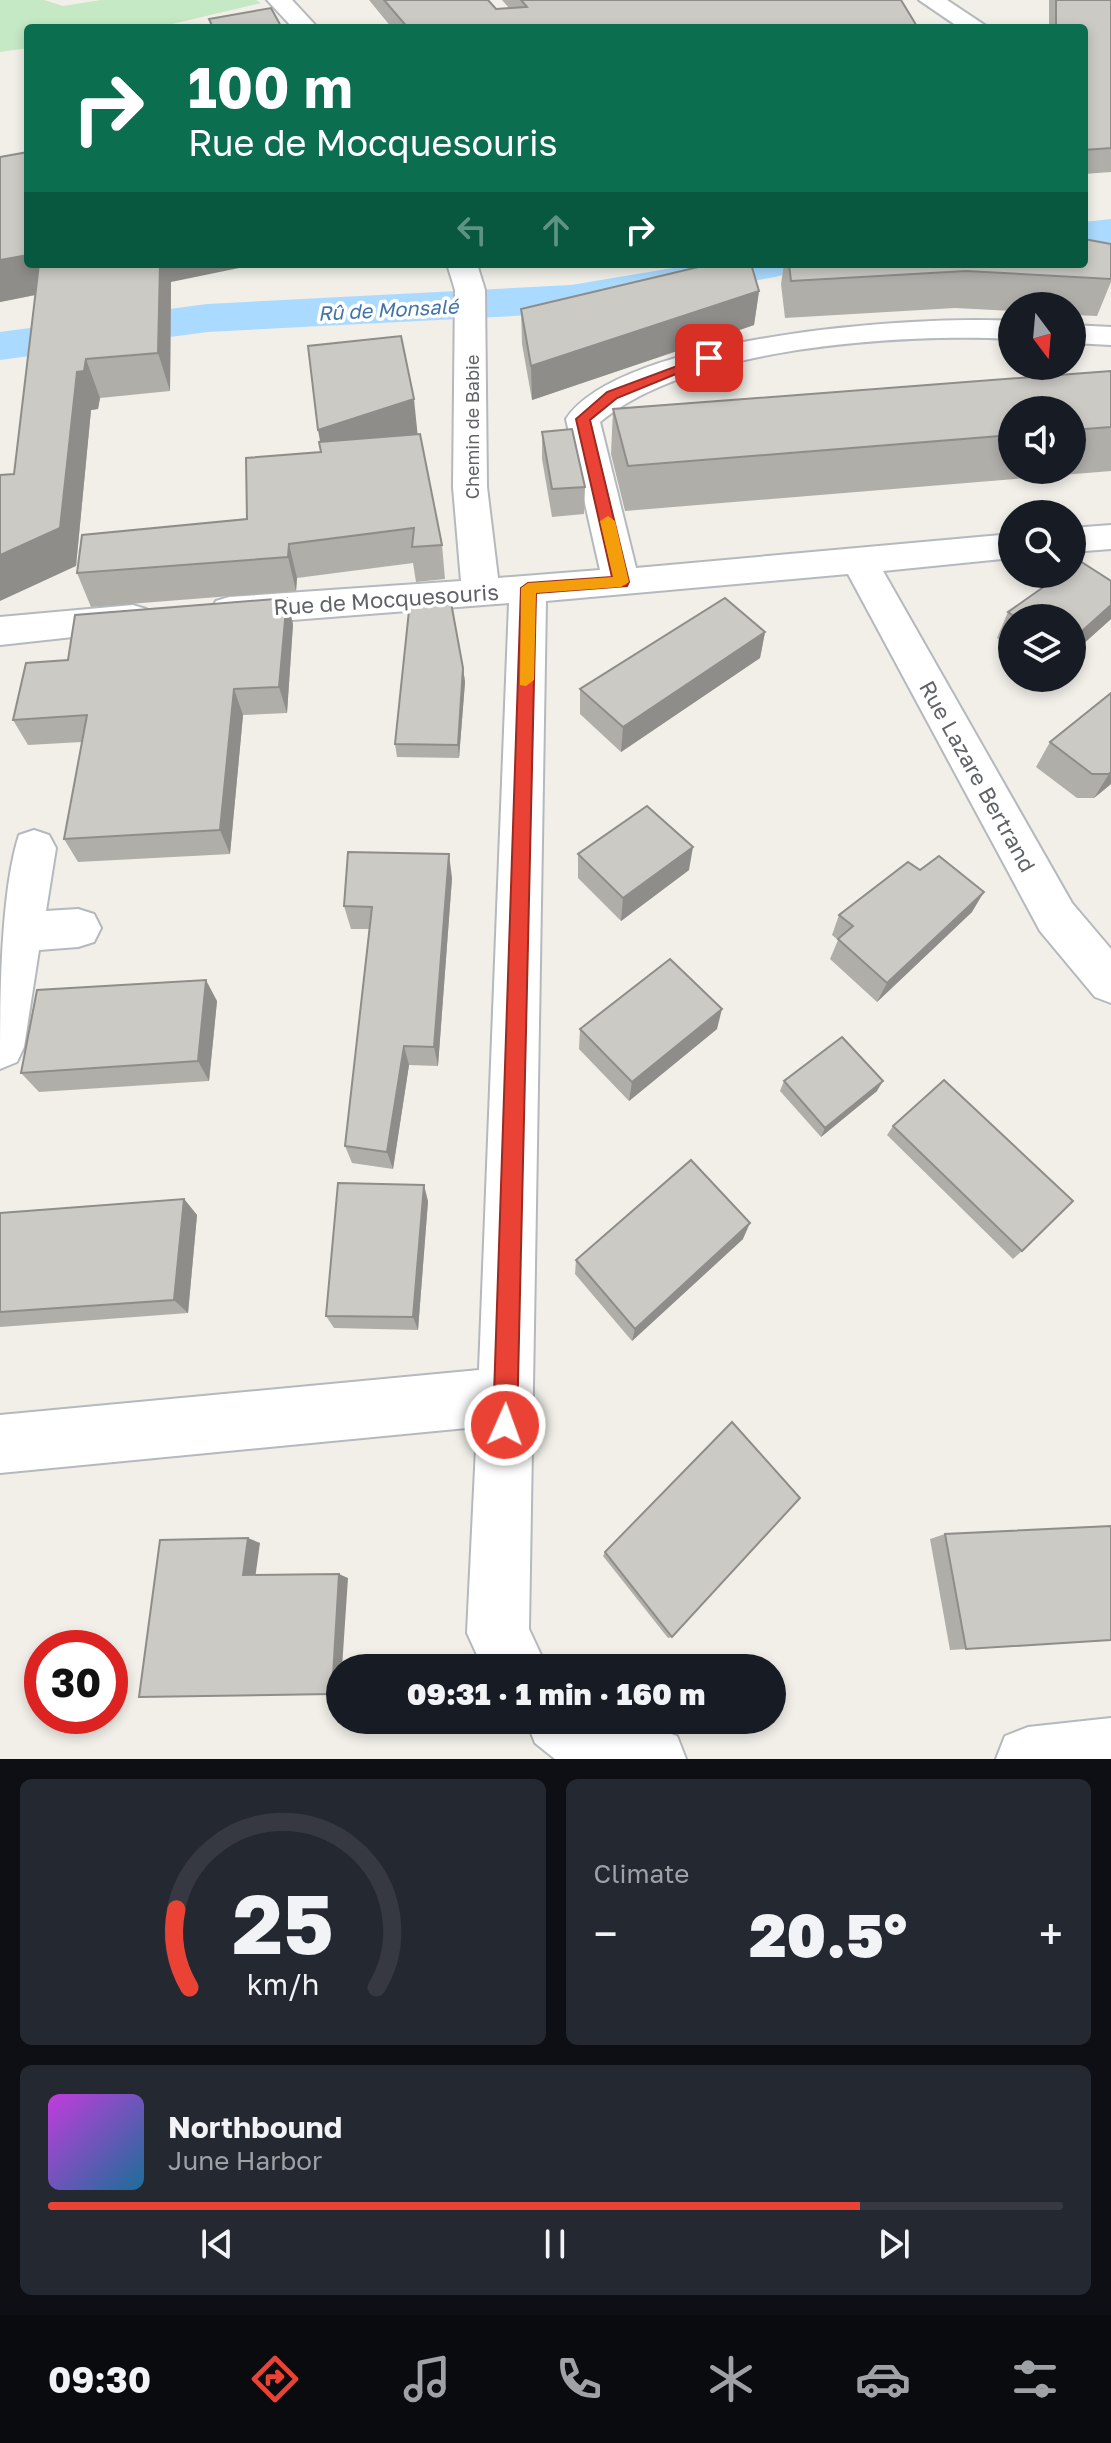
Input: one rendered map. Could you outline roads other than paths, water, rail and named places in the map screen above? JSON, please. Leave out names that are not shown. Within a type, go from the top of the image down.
[{"type":"street","points":[[279,0],[302,24]]},
{"type":"street","points":[[931,0],[970,24]]},
{"type":"street","name":"Chemin de Babie","points":[[468,290],[470,487],[481,591]]},
{"type":"street","points":[[621,582],[583,419],[612,395],[709,358],[842,336],[958,327],[998,329]]},
{"type":"street","points":[[1086,335],[1111,336]]},
{"type":"street","points":[[1086,539],[1111,537]]},
{"type":"street","name":"Rue de Mocquesouris","points":[[0,631],[621,582],[998,547]]},
{"type":"street","name":"Rue Lazare Bertrand","points":[[859,560],[1062,927],[1111,982]]},
{"type":"street","points":[[509,1654],[498,1633],[528,588]]},
{"type":"street","points":[[0,1047],[34,848]]},
{"type":"street","points":[[20,932],[78,928]]},
{"type":"street","points":[[0,1444],[506,1396]]},
{"type":"street","points":[[575,1734],[654,1759]]},
{"type":"street","points":[[1028,1759],[1111,1750]]},
{"type":"waterway","name":"Rû de Monsalé","points":[[1088,235],[1111,232]]},
{"type":"waterway","name":"Rû de Monsalé","points":[[0,346],[207,318],[571,299],[752,268]]}]
